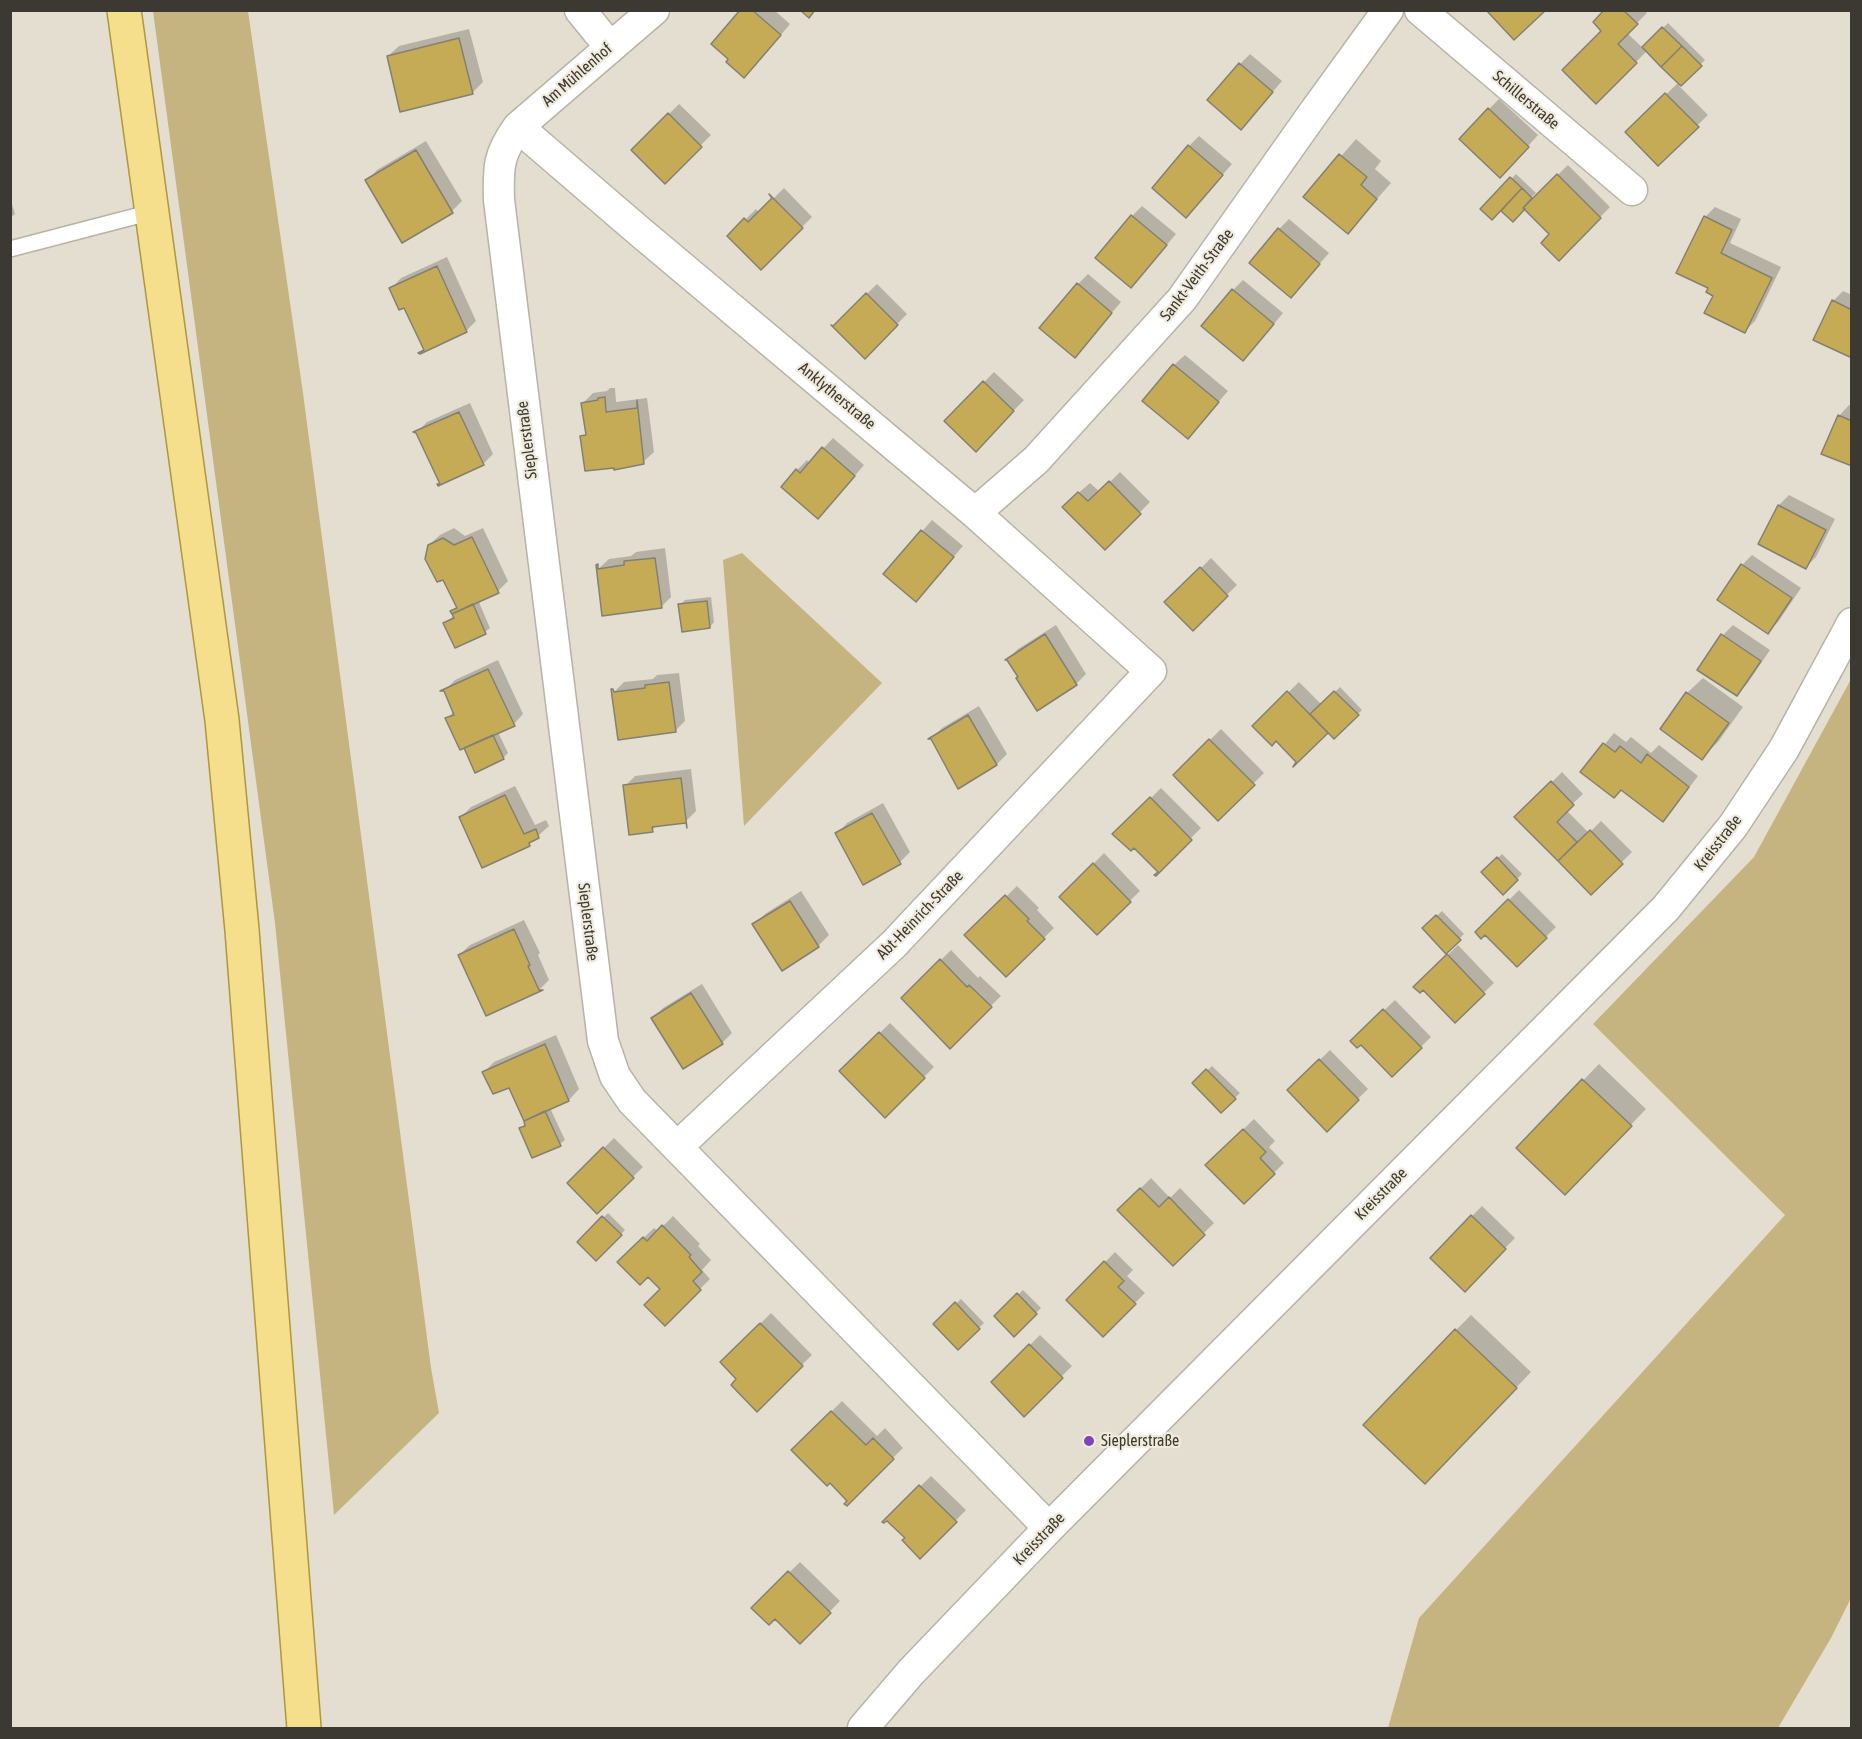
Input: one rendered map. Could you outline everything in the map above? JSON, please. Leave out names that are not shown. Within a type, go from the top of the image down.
[{"type":"main road","points":[[124,10],[222,720],[242,930],[304,1728]]},
{"type":"street","points":[[580,10],[610,47]]},
{"type":"street","name":"Am Mühlenhof","points":[[511,136],[654,10]]},
{"type":"street","name":"Sankt-Veith-Straße","points":[[975,513],[1036,460],[1182,299],[1388,10]]},
{"type":"street","name":"Schillerstraße","points":[[1420,10],[1632,190]]},
{"type":"street","name":"Anklytherstraße","points":[[511,136],[639,231],[975,513],[1151,671]]},
{"type":"street","name":"Sieplerstraße","points":[[511,136],[498,167],[499,200],[603,1041],[615,1077],[632,1101],[1049,1528]]},
{"type":"street","name":"Kreisstraße","points":[[863,1728],[911,1672],[1049,1528],[1666,908],[1733,826],[1778,759],[1851,623]]},
{"type":"street","name":"Abt-Heinrich-Straße","points":[[677,1147],[894,945],[1151,671]]},
{"type":"lane","points":[[10,249],[152,212]]},
{"type":"shaded area","points":[[153,11],[248,11],[303,393],[431,1368],[439,1413],[334,1515],[275,923]]},
{"type":"shaded area","points":[[742,553],[882,683],[744,826],[723,560]]},
{"type":"shaded area","points":[[1850,681],[1852,682],[1851,1598],[1831,1638],[1778,1728],[1388,1728],[1419,1618],[1785,1215],[1593,1024],[1754,857]]},
{"type":"building","points":[[740,10],[752,10],[781,35],[744,78],[711,44]]},
{"type":"building","points":[[800,10],[815,10],[809,18]]},
{"type":"building","points":[[1486,10],[1546,10],[1514,40]]},
{"type":"building","points":[[1604,10],[1623,10],[1638,24],[1618,44],[1637,63],[1596,104],[1562,70],[1601,31],[1593,22]]},
{"type":"building","points":[[1662,27],[1682,46],[1661,67],[1642,47]]},
{"type":"building","points":[[459,38],[473,94],[400,112],[387,56]]},
{"type":"building","points":[[1682,46],[1702,66],[1681,86],[1661,67]]},
{"type":"building","points":[[1239,63],[1273,92],[1241,130],[1207,100]]},
{"type":"building","points":[[1665,93],[1699,127],[1658,166],[1625,132]]},
{"type":"building","points":[[1488,108],[1529,147],[1500,178],[1459,139]]},
{"type":"building","points":[[668,113],[702,147],[665,184],[631,150]]},
{"type":"building","points":[[1188,145],[1223,175],[1186,218],[1152,188]]},
{"type":"building","points":[[416,150],[453,213],[402,243],[365,180]]},
{"type":"building","points":[[1339,154],[1367,177],[1361,185],[1377,199],[1348,234],[1303,197]]},
{"type":"building","points":[[1557,174],[1601,218],[1559,261],[1541,243],[1549,234],[1523,208]]},
{"type":"building","points":[[1510,177],[1522,188],[1492,220],[1480,209]]},
{"type":"building","points":[[1522,188],[1532,198],[1513,222],[1501,211]]},
{"type":"building","points":[[769,194],[803,228],[761,270],[727,236],[744,218],[748,222],[772,198]]},
{"type":"building","points":[[1131,215],[1167,245],[1131,288],[1095,258]]},
{"type":"building","points":[[1704,216],[1732,230],[1721,253],[1772,278],[1745,333],[1704,313],[1713,296],[1706,292],[1708,288],[1676,273]]},
{"type":"building","points":[[1278,228],[1320,264],[1291,298],[1249,263]]},
{"type":"building","points":[[437,266],[467,332],[420,354],[418,353],[424,350],[404,308],[399,310],[389,288]]},
{"type":"building","points":[[1077,283],[1112,313],[1075,358],[1039,328]]},
{"type":"building","points":[[1232,289],[1274,324],[1243,361],[1201,326]]},
{"type":"building","points":[[866,293],[898,325],[865,359],[831,325],[833,326]]},
{"type":"building","points":[[1832,300],[1852,310],[1852,358],[1813,340]]},
{"type":"building","points":[[1173,364],[1219,402],[1188,439],[1142,401]]},
{"type":"building","points":[[983,381],[1014,411],[976,452],[944,421]]},
{"type":"building","points":[[605,397],[606,412],[637,408],[637,400],[644,464],[614,470],[614,468],[585,471],[580,436],[586,435],[581,403]]},
{"type":"building","points":[[459,412],[484,465],[438,486],[437,484],[440,484],[416,433],[413,432]]},
{"type":"building","points":[[1838,415],[1852,421],[1852,466],[1821,454]]},
{"type":"building","points":[[822,447],[855,476],[818,519],[781,487],[796,469],[800,473]]},
{"type":"building","points":[[1109,481],[1141,514],[1105,550],[1062,507],[1078,492],[1088,501]]},
{"type":"building","points":[[1778,505],[1826,530],[1806,569],[1758,544]]},
{"type":"building","points":[[921,530],[954,557],[916,602],[883,574]]},
{"type":"building","points":[[472,537],[499,593],[452,614],[450,611],[457,608],[443,580],[437,582],[425,559],[428,545],[443,538],[454,545]]},
{"type":"building","points":[[655,558],[662,608],[602,616],[596,565],[598,564],[598,569],[624,565],[624,561]]},
{"type":"building","points":[[1741,564],[1792,598],[1768,634],[1717,600]]},
{"type":"building","points":[[1200,567],[1228,596],[1193,631],[1164,602]]},
{"type":"building","points":[[707,601],[710,628],[682,632],[678,604]]},
{"type":"building","points":[[473,604],[486,634],[455,648],[443,623],[454,618],[452,614]]},
{"type":"building","points":[[1045,634],[1077,685],[1037,711],[1016,678],[1018,677],[1005,660]]},
{"type":"building","points":[[1721,634],[1761,661],[1737,696],[1697,670]]},
{"type":"building","points":[[488,669],[515,726],[460,750],[445,718],[454,715],[444,691],[440,691]]},
{"type":"building","points":[[669,682],[676,732],[618,740],[611,689],[614,692]]},
{"type":"building","points":[[1287,691],[1328,733],[1293,767],[1296,762],[1276,741],[1272,746],[1252,726]]},
{"type":"building","points":[[1334,691],[1359,715],[1334,739],[1310,714]]},
{"type":"building","points":[[1686,692],[1729,723],[1702,760],[1660,729]]},
{"type":"building","points":[[968,715],[997,765],[958,789],[931,739],[928,739]]},
{"type":"building","points":[[493,735],[504,759],[475,773],[464,748]]},
{"type":"building","points":[[1209,739],[1255,785],[1218,821],[1173,775]]},
{"type":"building","points":[[1603,743],[1615,752],[1620,746],[1641,763],[1647,754],[1689,787],[1663,822],[1621,790],[1614,798],[1580,772]]},
{"type":"building","points":[[681,778],[687,828],[686,823],[652,827],[653,832],[629,835],[623,785]]},
{"type":"building","points":[[1551,781],[1574,805],[1557,822],[1577,842],[1558,861],[1514,817]]},
{"type":"building","points":[[505,795],[524,834],[536,829],[539,838],[529,843],[530,846],[482,868],[459,817]]},
{"type":"building","points":[[1150,797],[1192,840],[1156,876],[1154,875],[1158,872],[1134,848],[1131,851],[1112,834]]},
{"type":"building","points":[[872,813],[901,864],[863,885],[835,833]]},
{"type":"building","points":[[1590,830],[1623,864],[1591,895],[1558,861]]},
{"type":"building","points":[[1497,857],[1518,880],[1503,895],[1481,872]]},
{"type":"building","points":[[1093,863],[1131,902],[1097,935],[1059,897]]},
{"type":"building","points":[[1005,895],[1045,939],[1006,977],[964,935]]},
{"type":"building","points":[[1508,899],[1547,938],[1517,967],[1485,935],[1481,939],[1475,932]]},
{"type":"building","points":[[790,901],[819,947],[782,971],[752,924]]},
{"type":"building","points":[[1436,915],[1461,940],[1446,954],[1422,928]]},
{"type":"building","points":[[514,929],[539,990],[543,990],[486,1016],[458,955]]},
{"type":"building","points":[[1447,954],[1485,994],[1455,1023],[1423,990],[1420,993],[1413,987]]},
{"type":"building","points":[[940,959],[967,987],[969,985],[992,1007],[950,1049],[901,998]]},
{"type":"building","points":[[691,993],[723,1044],[683,1069],[651,1018]]},
{"type":"building","points":[[1383,1009],[1422,1048],[1392,1077],[1361,1045],[1357,1048],[1350,1041]]},
{"type":"building","points":[[879,1032],[925,1078],[885,1118],[839,1071]]},
{"type":"building","points":[[545,1044],[569,1101],[524,1121],[509,1088],[493,1094],[482,1072]]},
{"type":"building","points":[[1319,1059],[1359,1100],[1327,1132],[1287,1090]]},
{"type":"building","points":[[1206,1069],[1236,1099],[1221,1113],[1192,1083]]},
{"type":"building","points":[[1582,1079],[1632,1126],[1565,1195],[1516,1148]]},
{"type":"building","points":[[545,1111],[561,1146],[532,1158],[519,1128],[525,1126],[524,1121]]},
{"type":"building","points":[[1243,1129],[1266,1152],[1260,1158],[1275,1174],[1244,1204],[1205,1165]]},
{"type":"building","points":[[603,1147],[634,1178],[597,1214],[567,1183]]},
{"type":"building","points":[[1140,1188],[1159,1207],[1169,1197],[1205,1235],[1173,1266],[1117,1210]]},
{"type":"building","points":[[1471,1215],[1506,1249],[1465,1292],[1430,1258]]},
{"type":"building","points":[[602,1216],[622,1235],[596,1261],[577,1242]]},
{"type":"building","points":[[662,1225],[691,1255],[689,1257],[702,1272],[693,1281],[701,1290],[665,1326],[644,1305],[660,1289],[648,1277],[640,1285],[617,1262],[643,1237],[647,1241]]},
{"type":"building","points":[[1104,1261],[1124,1281],[1118,1287],[1136,1304],[1103,1337],[1066,1300]]},
{"type":"building","points":[[1017,1293],[1037,1314],[1014,1337],[994,1316]]},
{"type":"building","points":[[955,1302],[980,1329],[958,1350],[933,1324]]},
{"type":"building","points":[[760,1323],[803,1366],[757,1412],[731,1385],[736,1379],[720,1362]]},
{"type":"building","points":[[1455,1329],[1517,1388],[1425,1484],[1363,1425]]},
{"type":"building","points":[[1029,1344],[1063,1378],[1024,1417],[991,1382]]},
{"type":"building","points":[[831,1411],[866,1445],[873,1438],[894,1459],[847,1506],[844,1504],[847,1501],[830,1483],[827,1486],[791,1450]]},
{"type":"building","points":[[919,1485],[957,1522],[920,1559],[902,1540],[905,1538],[887,1521],[882,1522]]},
{"type":"building","points":[[788,1571],[831,1613],[800,1644],[775,1619],[769,1625],[751,1608]]},
{"type":"place","name":"Sieplerstraße","points":[[1089,1441]]}]
